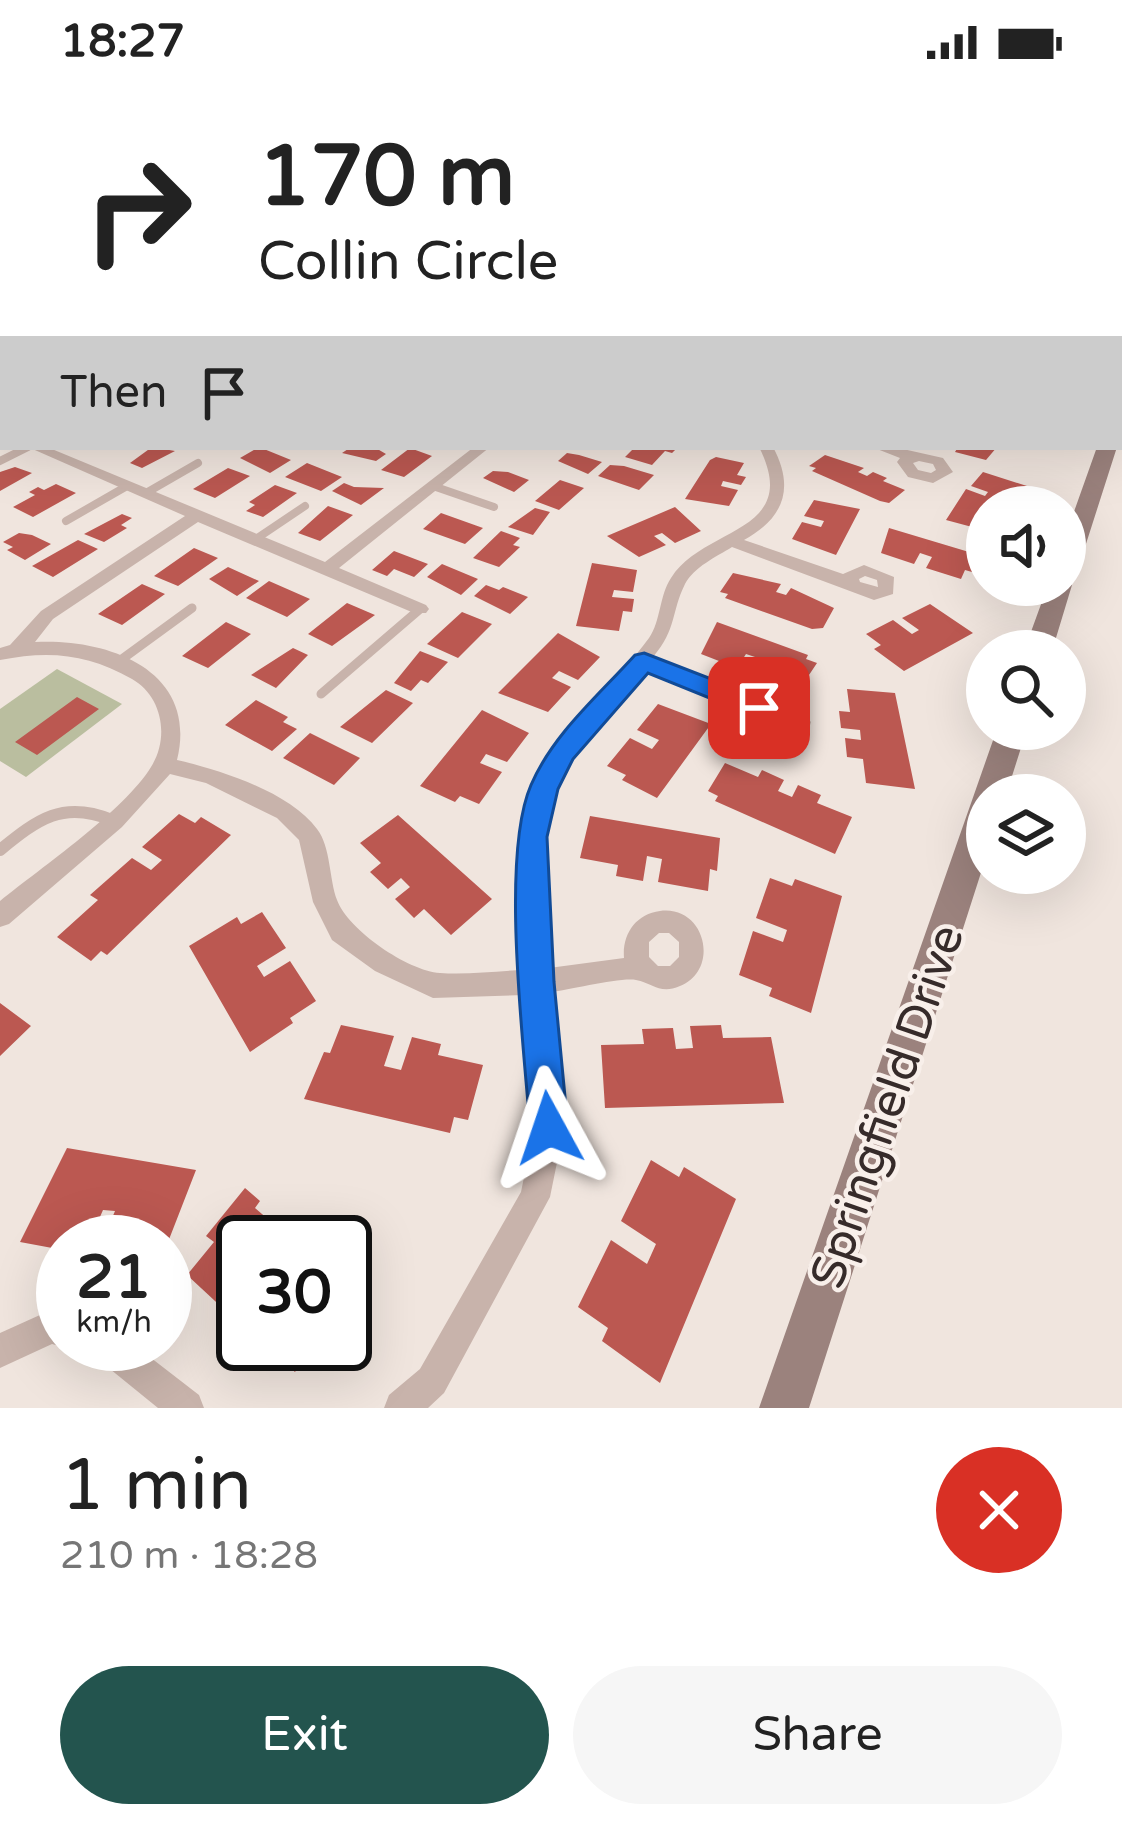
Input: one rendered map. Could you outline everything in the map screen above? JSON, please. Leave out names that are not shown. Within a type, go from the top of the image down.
[{"type":"street","points":[[43,450],[420,609]]},
{"type":"street","points":[[327,569],[479,450]]},
{"type":"street","points":[[402,1408],[432,1381],[535,1197],[549,1128],[532,837],[543,789],[563,752],[644,662],[670,614],[678,580],[701,558],[733,542],[769,512],[778,490],[777,468],[768,450]]},
{"type":"street","points":[[889,450],[911,457]]},
{"type":"street","points":[[1086,511],[1107,450]]},
{"type":"street","points":[[9,652],[47,615],[197,515]]},
{"type":"street","points":[[733,542],[850,582]]},
{"type":"street","points":[[0,916],[144,792],[165,765],[172,722],[158,686],[118,662],[85,649],[49,646],[9,652]]},
{"type":"street","points":[[644,662],[759,708]]},
{"type":"street","points":[[165,765],[212,776],[285,812],[310,836],[326,902],[341,932],[384,963],[433,986],[537,982],[642,967]]},
{"type":"street","name":"Springfield Drive","points":[[784,1408],[966,866]]},
{"type":"street","points":[[0,1351],[36,1335]]},
{"type":"street","points":[[140,1371],[186,1408]]},
{"type":"lane","points":[[0,461],[28,450]]},
{"type":"lane","points":[[146,494],[198,463]]},
{"type":"lane","points":[[66,520],[127,485]]},
{"type":"lane","points":[[433,486],[494,507]]},
{"type":"lane","points":[[256,539],[305,506]]},
{"type":"lane","points":[[118,662],[192,608]]},
{"type":"lane","points":[[321,694],[420,609]]},
{"type":"lane","points":[[0,850],[56,809],[88,808],[112,820]]},
{"type":"green space","points":[[57,669],[122,704],[26,777],[0,761],[0,709]]},
{"type":"building","points":[[148,450],[175,451],[142,468],[130,463]]},
{"type":"building","points":[[254,450],[266,450],[291,460],[270,473],[240,458]]},
{"type":"building","points":[[379,450],[386,454],[376,461],[342,453]]},
{"type":"building","points":[[407,450],[432,456],[404,477],[381,470]]},
{"type":"building","points":[[632,450],[675,450],[665,451],[652,465],[625,457]]},
{"type":"building","points":[[956,450],[994,450],[986,460]]},
{"type":"building","points":[[567,453],[602,462],[588,474],[558,461]]},
{"type":"building","points":[[825,455],[864,468],[858,472],[867,476],[873,472],[887,478],[883,481],[905,490],[889,503],[812,471],[816,468],[809,466]]},
{"type":"building","points":[[710,460],[744,463],[737,475],[746,477],[741,485],[723,481],[721,486],[738,490],[729,506],[685,499]]},
{"type":"building","points":[[307,463],[342,477],[321,491],[285,477]]},
{"type":"building","points":[[610,465],[654,475],[639,490],[598,476]]},
{"type":"building","points":[[15,467],[32,473],[0,491],[0,472]]},
{"type":"building","points":[[228,468],[250,476],[215,498],[193,489]]},
{"type":"building","points":[[493,471],[529,480],[514,492],[483,478]]},
{"type":"building","points":[[983,472],[1027,486],[971,486]]},
{"type":"building","points":[[560,480],[584,488],[559,510],[535,501]]},
{"type":"building","points":[[344,483],[384,488],[361,505],[332,491]]},
{"type":"building","points":[[56,484],[76,493],[33,517],[13,507],[35,495],[29,492],[38,487],[44,490]]},
{"type":"building","points":[[275,485],[297,493],[263,517],[246,511],[255,505],[249,502]]},
{"type":"building","points":[[966,489],[966,525],[946,520]]},
{"type":"building","points":[[814,500],[860,509],[836,555],[792,539],[802,522],[821,527],[824,521],[804,516]]},
{"type":"building","points":[[328,506],[353,515],[320,541],[298,533]]},
{"type":"building","points":[[675,507],[701,531],[675,543],[662,533],[654,536],[666,545],[639,557],[607,536]]},
{"type":"building","points":[[535,508],[550,512],[533,535],[508,527]]},
{"type":"building","points":[[441,513],[483,528],[465,544],[423,529]]},
{"type":"building","points":[[122,514],[132,518],[121,525],[127,528],[104,542],[84,534]]},
{"type":"building","points":[[889,528],[966,551],[966,570],[961,579],[926,568],[932,557],[920,553],[914,564],[881,553]]},
{"type":"building","points":[[501,531],[520,538],[513,545],[520,547],[499,567],[473,558]]},
{"type":"building","points":[[19,533],[51,544],[25,560],[7,550],[13,547],[3,542]]},
{"type":"building","points":[[78,540],[98,549],[53,577],[32,566]]},
{"type":"building","points":[[194,548],[218,558],[178,586],[154,576]]},
{"type":"building","points":[[394,551],[428,564],[414,577],[394,569],[387,576],[372,570]]},
{"type":"building","points":[[592,563],[637,570],[633,592],[614,590],[612,597],[634,599],[632,612],[623,611],[619,631],[576,626]]},
{"type":"building","points":[[442,564],[478,579],[461,595],[427,577]]},
{"type":"building","points":[[228,567],[259,581],[237,596],[209,579]]},
{"type":"building","points":[[733,573],[781,584],[776,592],[786,595],[791,588],[834,608],[823,628],[812,629],[725,598],[728,594],[720,592]]},
{"type":"building","points":[[269,581],[310,599],[287,617],[246,598]]},
{"type":"building","points":[[142,584],[165,594],[122,625],[98,614]]},
{"type":"building","points":[[486,585],[528,597],[510,614],[474,596]]},
{"type":"building","points":[[347,603],[375,615],[332,646],[308,634]]},
{"type":"building","points":[[930,604],[969,630],[966,637],[904,671],[874,649],[881,645],[866,634],[893,620],[912,634],[919,630],[902,618]]},
{"type":"building","points":[[462,612],[492,624],[458,658],[427,644]]},
{"type":"building","points":[[226,622],[251,634],[208,668],[182,656]]},
{"type":"building","points":[[717,622],[808,655],[806,659],[817,663],[803,684],[775,673],[770,681],[749,673],[758,658],[746,654],[737,668],[701,654]]},
{"type":"building","points":[[558,633],[600,657],[578,680],[559,671],[552,678],[571,687],[548,712],[498,693]]},
{"type":"building","points":[[293,648],[308,655],[276,688],[251,675]]},
{"type":"building","points":[[420,651],[448,662],[428,683],[421,680],[411,691],[394,683]]},
{"type":"building","points":[[847,689],[895,693],[915,789],[866,783],[863,759],[847,757],[845,738],[861,740],[860,730],[841,728],[839,711],[850,712]]},
{"type":"building","points":[[386,690],[413,703],[372,743],[340,727]]},
{"type":"building","points":[[77,697],[99,709],[37,755],[15,742]]},
{"type":"building","points":[[256,700],[288,717],[283,722],[297,729],[272,751],[225,725]]},
{"type":"building","points":[[658,704],[711,724],[657,798],[622,780],[626,775],[607,766],[630,738],[652,749],[659,740],[637,730]]},
{"type":"building","points":[[482,710],[529,733],[507,762],[486,754],[480,763],[502,772],[479,804],[460,796],[455,802],[420,786]]},
{"type":"building","points":[[310,733],[360,758],[334,785],[283,758]]},
{"type":"building","points":[[725,763],[758,777],[762,770],[784,780],[778,791],[792,797],[798,785],[821,795],[817,803],[852,817],[835,854],[715,801],[718,796],[708,791]]},
{"type":"building","points":[[179,814],[195,823],[201,817],[231,835],[107,955],[101,951],[91,961],[57,937],[98,900],[90,895],[132,858],[151,870],[162,860],[142,847]]},
{"type":"building","points":[[398,815],[492,899],[451,935],[424,909],[414,918],[395,899],[410,887],[401,878],[388,889],[370,872],[381,863],[360,843]]},
{"type":"building","points":[[590,816],[720,838],[717,871],[710,869],[708,891],[658,882],[662,859],[647,856],[643,881],[616,876],[618,865],[580,858]]},
{"type":"building","points":[[770,878],[792,886],[795,879],[842,896],[811,1013],[769,996],[772,988],[739,975],[753,931],[783,942],[787,930],[756,918]]},
{"type":"building","points":[[262,912],[286,948],[257,966],[264,977],[290,961],[316,1001],[250,1052],[189,946],[237,917],[241,924]]},
{"type":"building","points":[[0,1003],[31,1026],[0,1056]]},
{"type":"building","points":[[341,1025],[394,1036],[384,1066],[401,1070],[412,1037],[441,1044],[438,1055],[483,1065],[468,1120],[454,1117],[450,1133],[304,1099]]},
{"type":"building","points":[[721,1025],[723,1038],[771,1037],[784,1103],[605,1108],[601,1045],[644,1044],[642,1029],[673,1028],[676,1049],[693,1048],[690,1026]]},
{"type":"building","points":[[67,1148],[196,1170],[178,1215],[113,1215],[115,1211],[103,1210],[101,1215],[36,1215],[36,1245],[20,1242]]},
{"type":"building","points":[[651,1160],[679,1177],[684,1167],[736,1199],[660,1383],[602,1341],[608,1328],[578,1307],[611,1240],[647,1264],[656,1244],[621,1221]]},
{"type":"building","points":[[245,1188],[260,1201],[255,1208],[263,1215],[223,1215]]},
{"type":"building","points":[[216,1224],[216,1302],[192,1280],[192,1269],[214,1242],[206,1236]]},
{"type":"route","points":[[549,1128],[532,837],[543,789],[563,752],[644,662],[759,708]]}]
